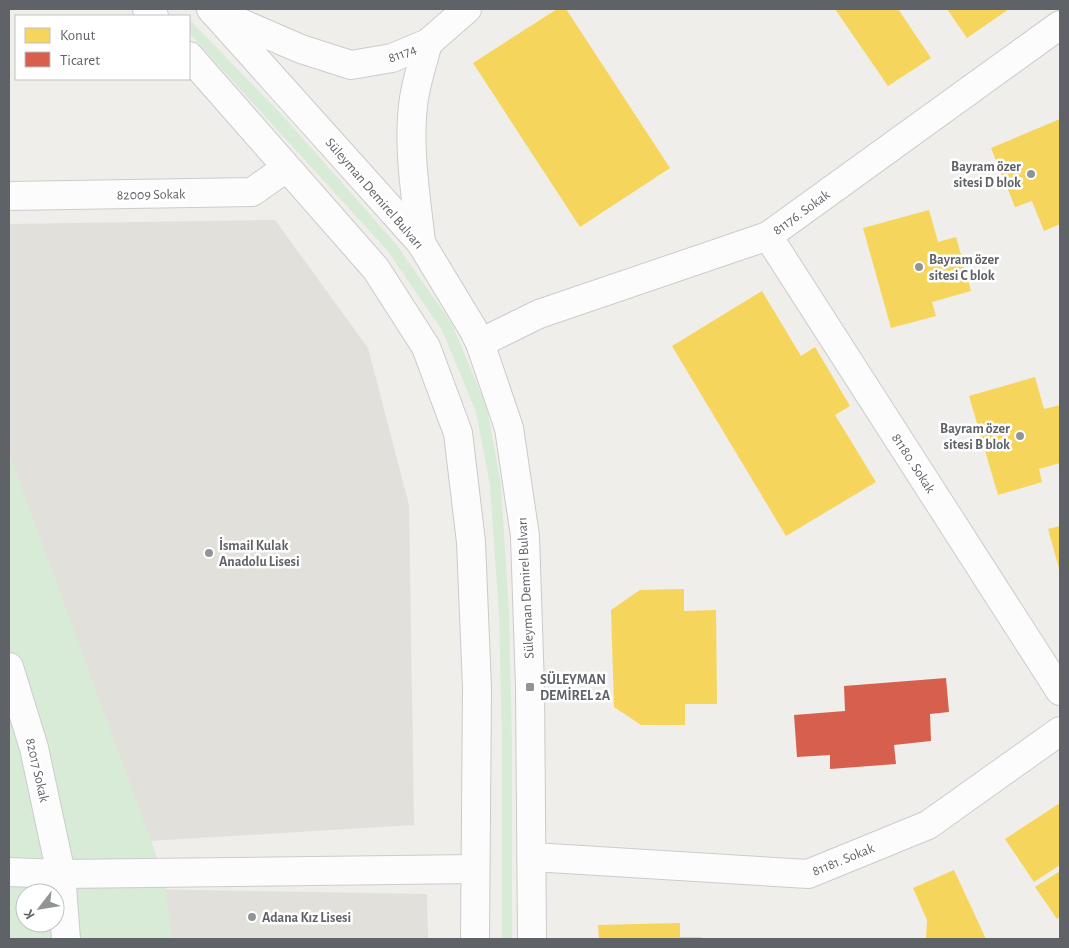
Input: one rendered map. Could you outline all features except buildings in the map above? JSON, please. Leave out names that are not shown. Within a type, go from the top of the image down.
[{"type":"street","points":[[428,43],[467,9]]},
{"type":"street","name":"81174","points":[[212,10],[301,49],[351,65],[392,58],[428,43]]},
{"type":"street","name":"Süleyman Demirel Bulvarı","points":[[212,10],[420,243],[480,343],[509,428],[525,536],[533,857],[532,939]]},
{"type":"street","name":"81176. Sokak","points":[[480,343],[539,314],[768,236],[1060,25]]},
{"type":"street","name":"81174","points":[[420,243],[411,158],[414,98],[428,43]]},
{"type":"street","points":[[190,57],[376,269],[426,347],[458,433],[471,542],[477,688],[474,868],[475,939]]},
{"type":"street","name":"82009 Sokak","points":[[9,196],[252,192],[286,168]]},
{"type":"street","name":"81180. Sokak","points":[[768,236],[1060,690]]},
{"type":"street","name":"82017 Sokak","points":[[9,667],[34,748],[61,874],[66,939]]},
{"type":"street","name":"81181. Sokak","points":[[533,857],[808,874],[928,825],[1060,731]]},
{"type":"street","points":[[9,872],[61,874],[474,868]]},
{"type":"shaded area","name":"İsmail Kulak Anadolu Lisesi","points":[[275,220],[368,348],[409,505],[414,825],[84,845],[9,602],[9,224]]},
{"type":"shaded area","name":"Adana Kız Lisesi","points":[[75,888],[427,894],[428,939],[78,939]]},
{"type":"green space","points":[[190,20],[283,116],[396,244],[452,324],[487,408],[501,485],[509,614],[512,742],[512,939],[502,939],[502,742],[499,614],[490,486],[476,412],[442,330],[387,250],[190,34]]},
{"type":"green space","points":[[9,453],[164,876],[172,939],[9,939]]},
{"type":"place","name":"Bayram özer sitesi D blok","points":[[1031,174]]},
{"type":"place","name":"Bayram özer sitesi C blok","points":[[919,267]]},
{"type":"place","name":"Bayram özer sitesi B blok","points":[[1020,436]]},
{"type":"place","name":"İsmail Kulak Anadolu Lisesi","points":[[209,553]]},
{"type":"place","name":"SÜLEYMAN DEMİREL 2A","points":[[530,687]]},
{"type":"place","name":"Adana Kız Lisesi","points":[[252,917]]}]
